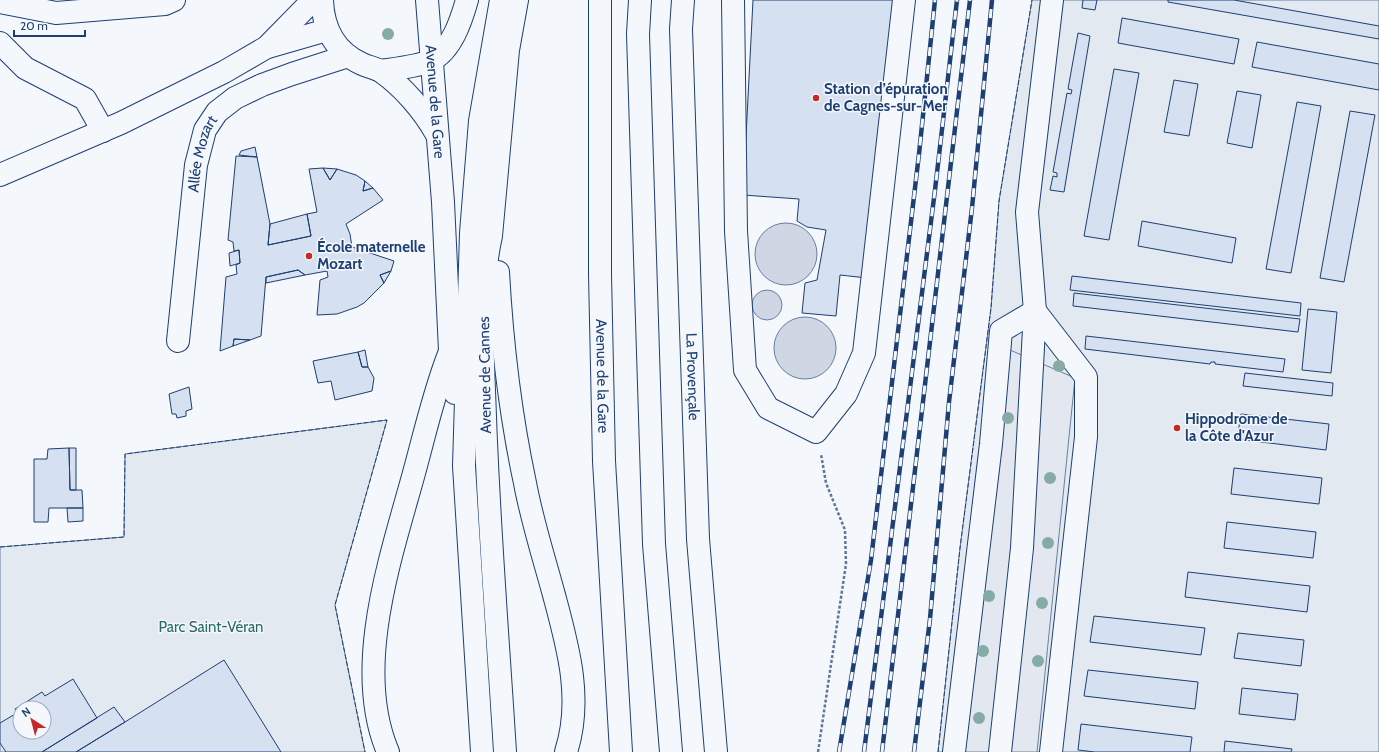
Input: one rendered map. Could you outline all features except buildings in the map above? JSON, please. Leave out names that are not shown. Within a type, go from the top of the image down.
[{"type":"main road","points":[[0,2],[56,13],[165,4],[174,0]]},
{"type":"main road","points":[[267,47],[313,0]]},
{"type":"main road","points":[[322,0],[327,30],[335,43],[348,56],[362,64],[381,71],[422,111],[436,133]]},
{"type":"main road","name":"Avenue de la Gare","points":[[427,0],[436,133],[443,202],[450,351],[464,466]]},
{"type":"main road","points":[[381,71],[432,60],[446,47],[454,34],[461,21],[467,0]]},
{"type":"main road","name":"Avenue de Cannes","points":[[482,752],[464,466],[471,233],[480,121],[501,0]]},
{"type":"main road","name":"Avenue de Cannes","points":[[505,752],[487,467],[482,336],[486,258],[491,236],[507,58],[517,0]]},
{"type":"main road","name":"Avenue de la Gare","points":[[600,0],[600,266],[604,461],[622,752]]},
{"type":"main road","points":[[640,0],[638,34],[654,544],[671,752]]},
{"type":"main road","name":"La Provençale","points":[[683,0],[682,37],[698,539],[716,752]]},
{"type":"main road","points":[[733,0],[736,231],[745,370],[768,408],[816,432],[846,394],[864,353],[904,0]]},
{"type":"main road","points":[[1000,752],[1022,548],[1035,311],[1027,212],[1052,0]]},
{"type":"main road","points":[[0,175],[103,131],[198,86],[267,47],[327,30]]},
{"type":"main road","points":[[0,43],[25,68],[85,100],[103,131]]},
{"type":"main road","name":"Allée Mozart","points":[[178,341],[196,165],[205,130],[217,112],[235,98],[286,76],[348,56]]},
{"type":"main road","points":[[491,236],[497,256],[504,359],[512,418],[525,485],[562,626],[572,672],[575,696],[574,719],[566,752]]},
{"type":"main road","points":[[954,752],[991,444],[1001,330],[1035,311]]},
{"type":"main road","points":[[1035,311],[1086,377],[1086,437],[1051,752]]},
{"type":"main road","points":[[388,752],[378,717],[374,688],[375,629],[388,569],[439,378],[450,351]]},
{"type":"path","points":[[816,432],[826,483],[846,530],[846,564],[818,752]]},
{"type":"green space","name":"Hippodrome de la Côte d'Azur","points":[[1032,0],[1379,0],[1379,752],[938,752],[960,548],[991,308],[999,201]]},
{"type":"green space","name":"Parc Saint-Véran","points":[[387,420],[335,605],[365,752],[0,752],[0,547],[124,537],[125,454]]},
{"type":"shaded area","points":[[780,223],[792,223],[808,232],[815,242],[817,254],[815,266],[808,276],[792,285],[780,285],[769,280],[760,271],[755,260],[755,248],[760,237],[769,228]]},
{"type":"shaded area","points":[[767,290],[778,294],[782,305],[778,316],[767,320],[756,316],[752,305],[756,294]]},
{"type":"shaded area","points":[[799,317],[811,317],[827,326],[834,336],[836,348],[834,360],[827,370],[811,379],[799,379],[788,374],[779,365],[774,354],[774,342],[779,331],[788,322]]},
{"type":"shaded area","points":[[1010,350],[1075,378],[1037,752],[965,752]]},
{"type":"railway","points":[[839,752],[871,560],[919,154],[935,0]]},
{"type":"railway","points":[[864,752],[935,190],[957,0]]},
{"type":"railway","points":[[882,752],[970,0]]},
{"type":"railway","points":[[914,752],[930,619],[949,402],[972,208],[992,0]]},
{"type":"fence","points":[[938,752],[960,548],[991,308],[999,201],[1032,0]]},
{"type":"fence","points":[[0,547],[124,537],[125,454],[387,420],[335,605],[365,752]]},
{"type":"place","name":"Station d’épuration de Cagnes-sur-Mer","points":[[816,98]]},
{"type":"place","name":"École maternelle Mozart","points":[[309,256]]},
{"type":"place","name":"Hippodrome de la Côte d'Azur","points":[[1177,428]]}]
